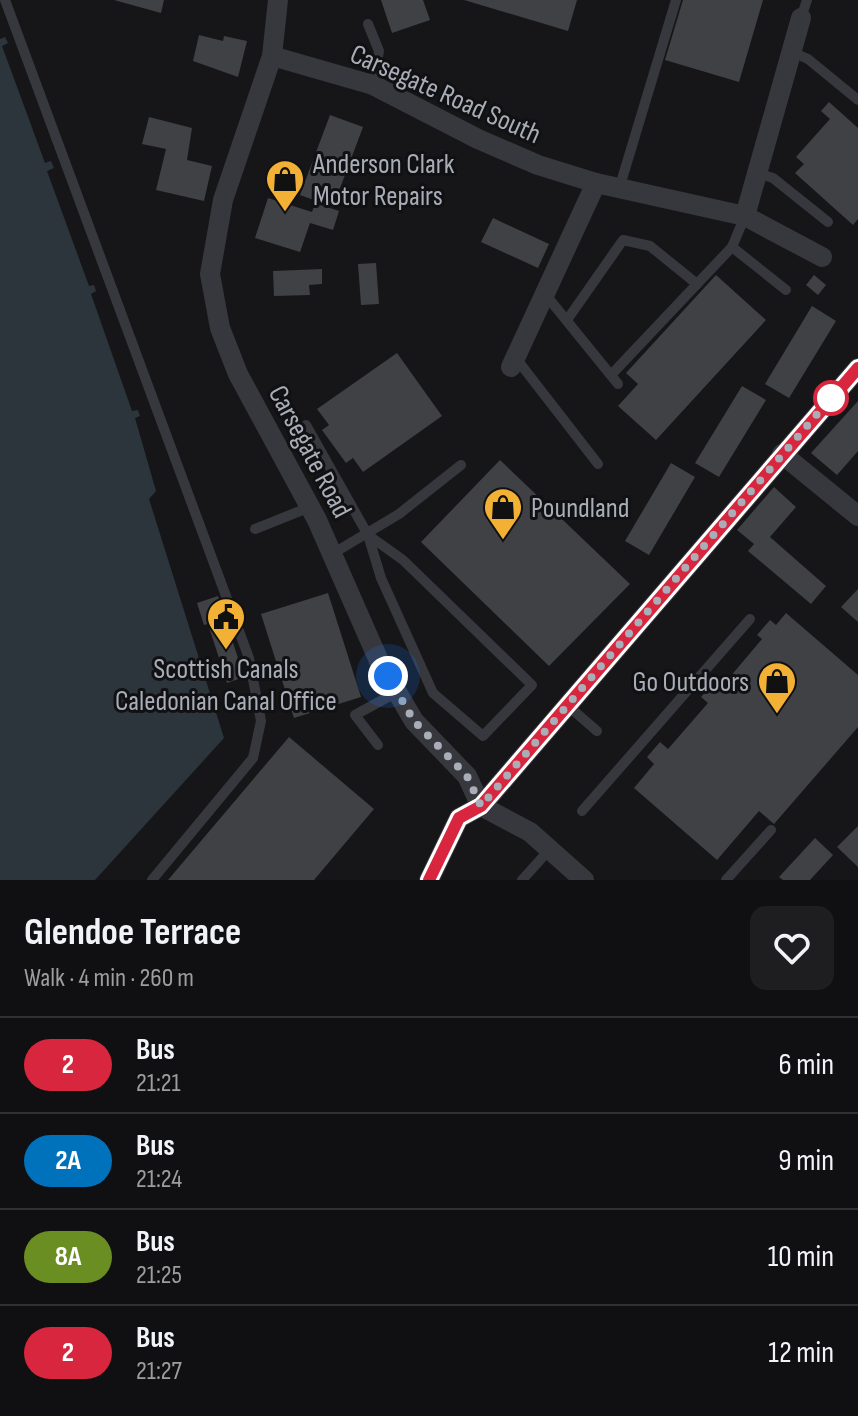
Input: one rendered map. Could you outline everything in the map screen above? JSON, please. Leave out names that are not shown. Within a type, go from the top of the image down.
[{"type":"street","name":"Carsegate Road","points":[[278,0],[272,56],[223,200],[210,274],[220,328],[238,374],[310,507],[379,661],[414,721],[467,776],[481,806]]},
{"type":"street","points":[[745,216],[804,9]]},
{"type":"street","name":"Carsegate Road South","points":[[272,56],[373,85],[478,139],[538,165],[619,189],[745,216],[822,257]]},
{"type":"street","points":[[513,362],[596,183]]},
{"type":"street","points":[[429,880],[459,818],[481,806],[858,368]]},
{"type":"street","points":[[782,454],[858,516]]},
{"type":"street","points":[[481,806],[507,818],[551,848],[584,880]]},
{"type":"lane","points":[[5,0],[249,658],[261,721],[253,758],[152,880]]},
{"type":"lane","points":[[619,189],[676,0]]},
{"type":"lane","points":[[368,24],[379,51],[373,85]]},
{"type":"lane","points":[[792,52],[808,59],[858,100]]},
{"type":"lane","points":[[757,173],[773,178],[828,222]]},
{"type":"lane","points":[[545,294],[615,379],[732,247],[745,216]]},
{"type":"lane","points":[[567,320],[623,240],[650,246],[697,284]]},
{"type":"lane","points":[[732,247],[786,290]]},
{"type":"lane","points":[[513,362],[598,464]]},
{"type":"lane","points":[[306,425],[368,535],[381,578],[433,693],[483,736],[532,685],[403,560],[368,535]]},
{"type":"lane","points":[[332,554],[368,535],[461,465]]},
{"type":"lane","points":[[255,529],[310,507]]},
{"type":"lane","points":[[582,811],[750,619]]},
{"type":"lane","points":[[378,745],[355,715],[397,692]]},
{"type":"lane","points":[[567,705],[597,731]]},
{"type":"lane","points":[[726,880],[771,830]]},
{"type":"lane","points":[[522,880],[551,848]]},
{"type":"shaded area","points":[[5,37],[8,43],[2,46],[45,163],[51,161],[54,168],[47,171],[89,286],[94,285],[96,291],[91,294],[132,411],[138,410],[140,416],[135,418],[156,491],[149,499],[224,738],[95,880],[0,880],[0,39]]},
{"type":"building","points":[[114,0],[164,0],[161,13]]},
{"type":"building","points":[[381,0],[423,0],[430,20],[392,33]]},
{"type":"building","points":[[464,0],[577,0],[568,31]]},
{"type":"building","points":[[683,0],[763,0],[739,82],[665,60]]},
{"type":"building","points":[[199,35],[223,41],[224,36],[247,41],[238,77],[193,61]]},
{"type":"building","points":[[829,102],[858,128],[858,219],[853,225],[795,173],[804,164],[796,157],[830,119],[821,111]]},
{"type":"building","points":[[330,115],[363,127],[333,207],[300,195]]},
{"type":"building","points":[[149,117],[192,128],[187,160],[212,166],[204,201],[156,190],[166,149],[142,144]]},
{"type":"building","points":[[268,198],[312,212],[315,203],[339,211],[333,230],[310,223],[300,252],[255,238]]},
{"type":"building","points":[[493,218],[549,244],[538,268],[481,242]]},
{"type":"building","points":[[376,263],[379,304],[361,305],[358,264]]},
{"type":"building","points":[[322,269],[322,284],[309,285],[310,295],[274,296],[273,271]]},
{"type":"building","points":[[716,275],[766,320],[656,440],[618,406],[638,384],[626,373]]},
{"type":"building","points":[[814,275],[826,285],[818,295],[806,285]]},
{"type":"building","points":[[812,306],[836,321],[789,398],[765,384]]},
{"type":"building","points":[[397,353],[442,416],[363,472],[353,458],[346,463],[322,430],[329,425],[317,409]]},
{"type":"building","points":[[742,386],[766,400],[719,477],[695,463]]},
{"type":"building","points":[[858,401],[858,451],[837,475],[811,453]]},
{"type":"building","name":"Poundland","points":[[500,460],[630,584],[549,666],[421,542]]},
{"type":"building","points":[[671,463],[695,477],[649,555],[625,541]]},
{"type":"building","points":[[774,487],[796,507],[770,537],[826,586],[811,604],[748,551],[754,544],[737,530]]},
{"type":"building","points":[[858,589],[858,622],[841,607]]},
{"type":"building","points":[[328,593],[361,697],[294,718],[261,614]]},
{"type":"building","name":"Scottish Canals Caledonian Canal Office","points":[[218,596],[244,677],[227,683],[208,624],[204,625],[197,603]]},
{"type":"building","name":"Go Outdoors","points":[[786,613],[858,675],[858,727],[774,824],[759,811],[717,860],[634,788],[654,764],[647,757],[660,742],[668,749],[708,703],[701,697],[717,679],[724,684],[762,639],[757,635],[770,620],[776,625]]},
{"type":"building","points":[[289,737],[374,809],[314,880],[168,880]]},
{"type":"building","points":[[858,826],[858,867],[837,847]]},
{"type":"building","points":[[815,838],[833,855],[810,880],[783,880],[779,877]]},
{"type":"bus line","name":"2","points":[[429,880],[459,818],[481,806],[638,625],[736,506],[858,368]]},
{"type":"place","name":"Anderson Clark Motor Repairs","points":[[285,213]]},
{"type":"place","name":"Poundland","points":[[503,541]]},
{"type":"place","name":"Scottish Canals Caledonian Canal Office","points":[[226,651]]},
{"type":"place","name":"Go Outdoors","points":[[777,715]]},
{"type":"route","points":[[388,676],[414,721],[467,776],[481,806],[831,398]]}]
